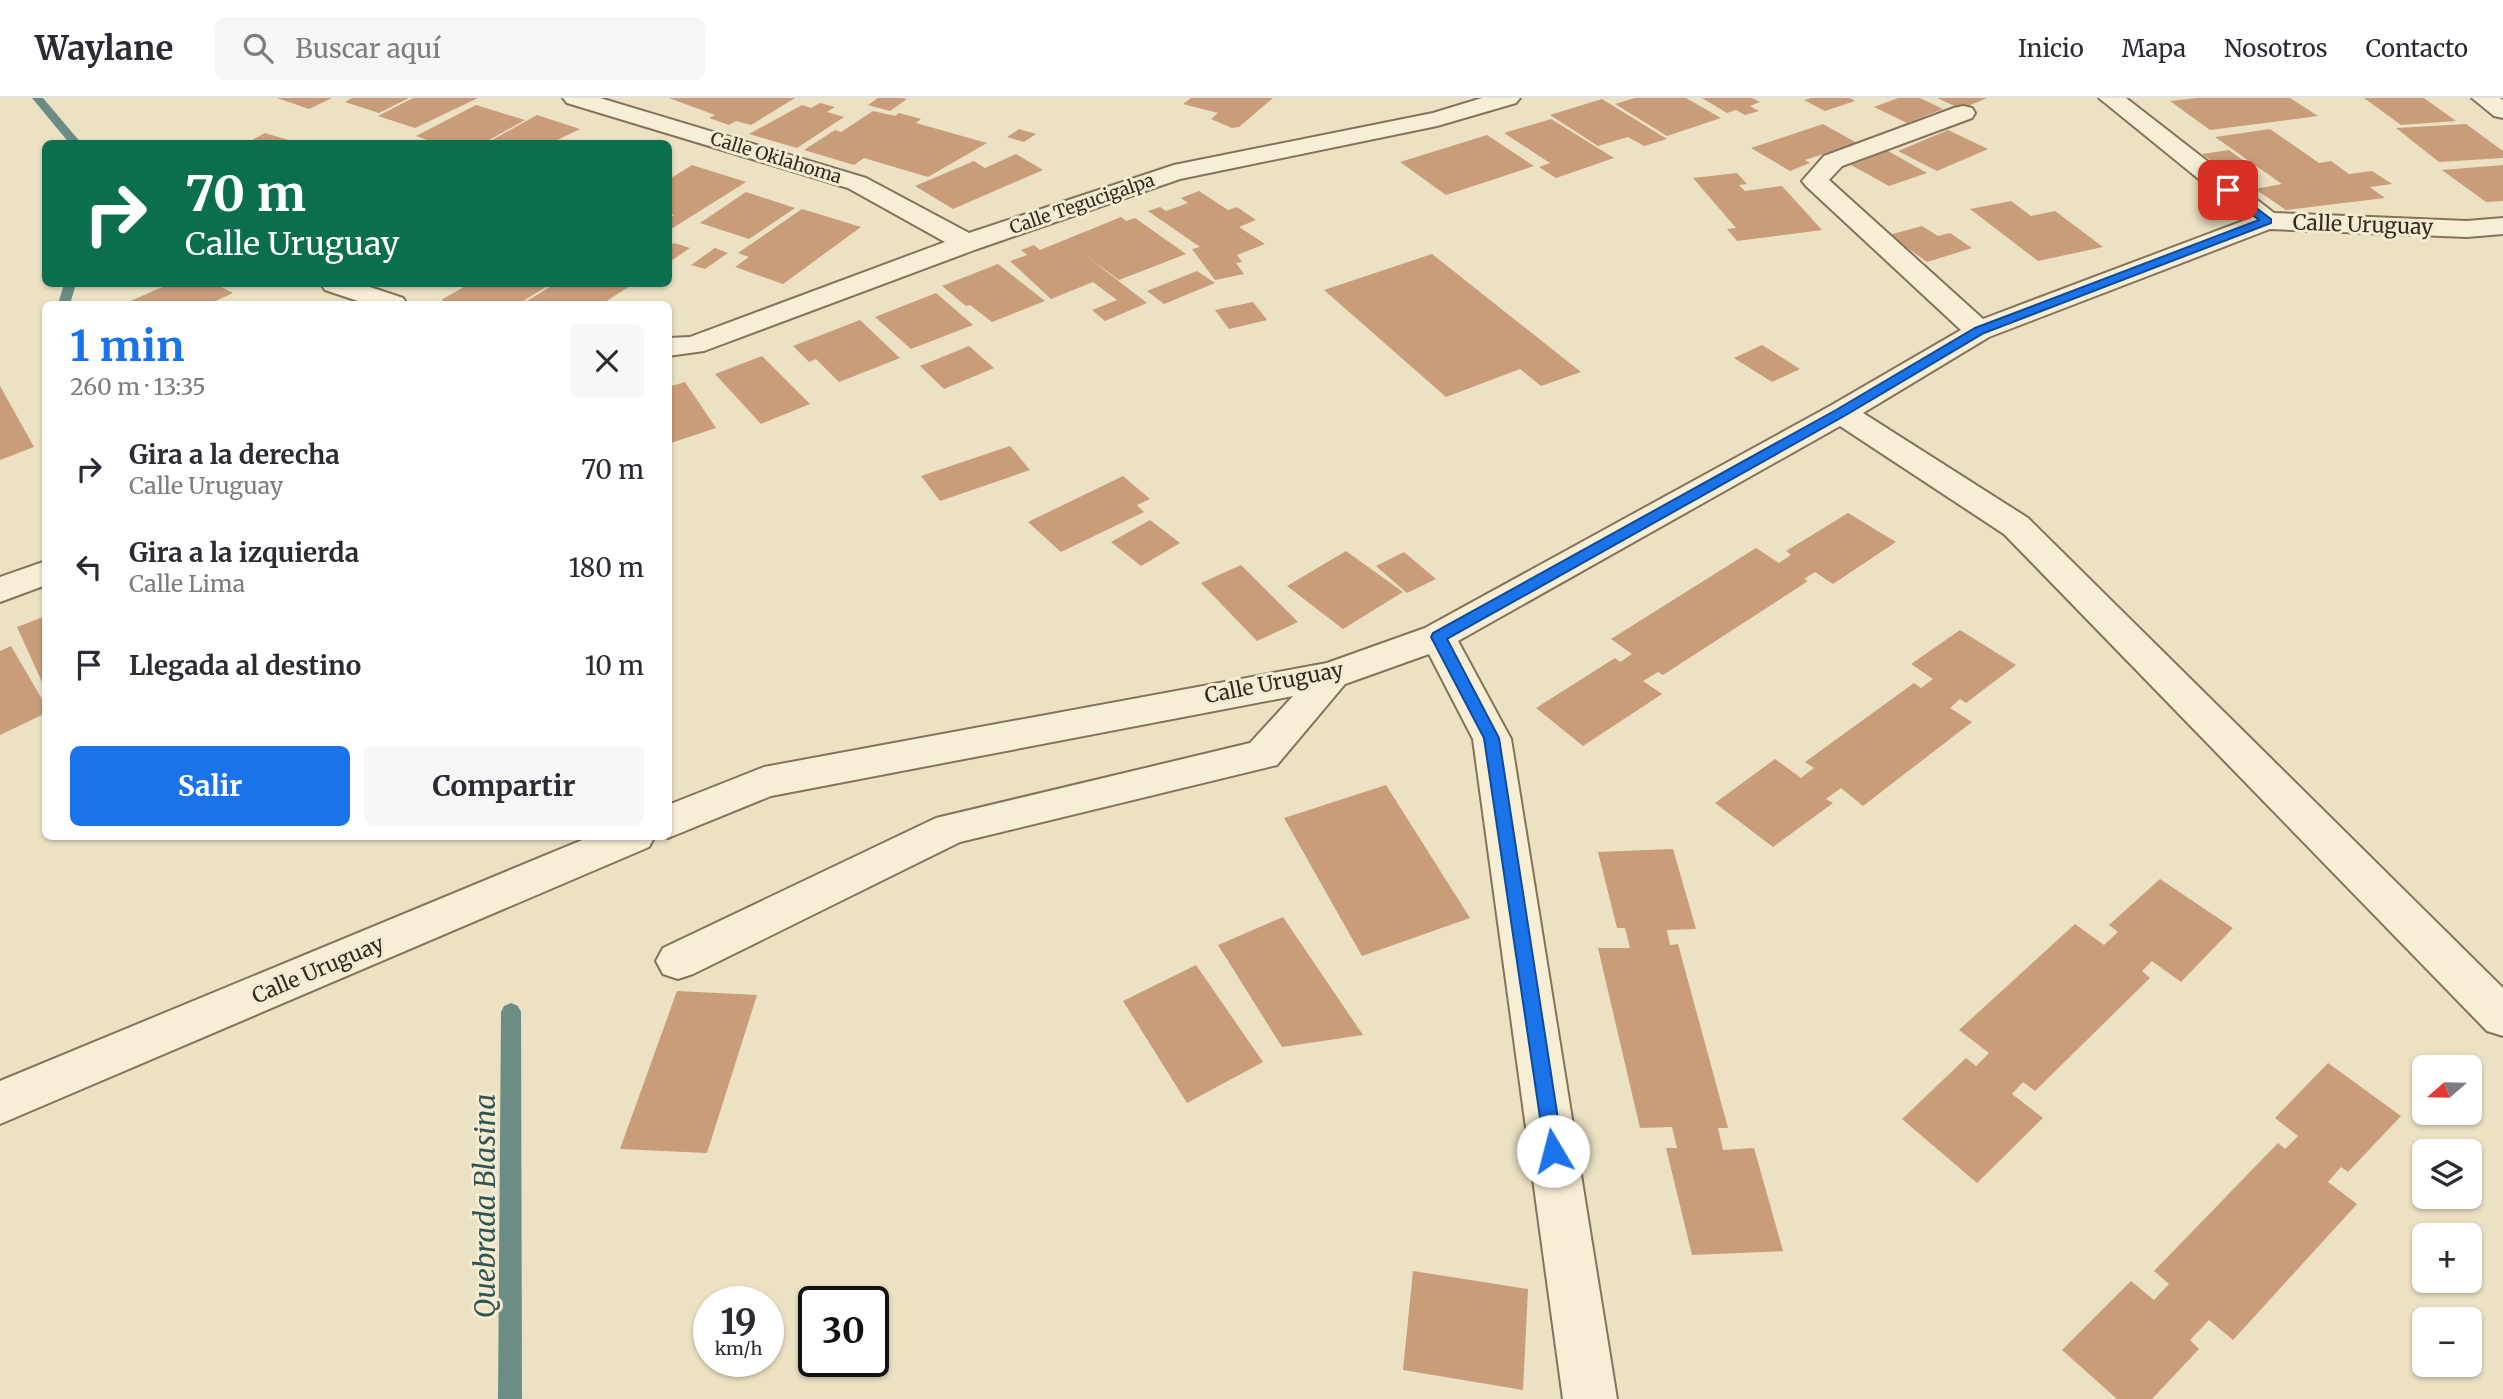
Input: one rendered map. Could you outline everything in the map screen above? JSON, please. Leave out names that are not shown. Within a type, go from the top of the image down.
[{"type":"street","name":"Calle Oklahoma","points":[[575,98],[856,183],[967,243]]},
{"type":"street","name":"Calle Tegucigalpa","points":[[672,347],[694,345],[967,243],[1174,173],[1437,119],[1508,98]]},
{"type":"street","points":[[2111,98],[2267,221]]},
{"type":"street","points":[[2484,98],[2503,111]]},
{"type":"street","points":[[1404,103],[1437,119]]},
{"type":"street","points":[[1963,113],[1833,161],[1815,181],[1979,331]]},
{"type":"street","name":"Calle Uruguay","points":[[672,820],[764,782],[1332,675],[1438,637],[1841,412],[1979,331],[2267,221],[2467,229],[2503,226]]},
{"type":"street","points":[[344,287],[384,301]]},
{"type":"street","points":[[1841,412],[2016,526],[2503,1017]]},
{"type":"street","points":[[0,590],[42,574]]},
{"type":"street","points":[[1438,637],[1492,738],[1590,1399]]},
{"type":"street","points":[[678,961],[950,829],[1263,755],[1332,675]]},
{"type":"street","name":"Calle Uruguay","points":[[0,1103],[625,840]]},
{"type":"building","points":[[277,98],[332,98],[309,109]]},
{"type":"building","points":[[352,98],[409,98],[379,113],[345,102]]},
{"type":"building","points":[[413,98],[478,98],[415,128],[378,116]]},
{"type":"building","points":[[669,98],[795,98],[751,125],[736,121],[729,125],[709,118],[715,115]]},
{"type":"building","points":[[878,98],[907,99],[890,111],[868,105]]},
{"type":"building","points":[[1191,98],[1273,98],[1239,127],[1232,128],[1211,119],[1218,113],[1183,104]]},
{"type":"building","points":[[1635,98],[1686,98],[1721,118],[1667,136],[1615,104]]},
{"type":"building","points":[[1702,98],[1752,98],[1760,102],[1750,106],[1759,111],[1745,115],[1736,110],[1727,113]]},
{"type":"building","points":[[1850,98],[1855,101],[1825,111],[1804,100]]},
{"type":"building","points":[[1898,98],[1920,98],[1943,109],[1907,123],[1874,107]]},
{"type":"building","points":[[1937,98],[1987,98],[1961,109]]},
{"type":"building","points":[[2197,98],[2290,98],[2318,116],[2210,130],[2170,101]]},
{"type":"building","points":[[2364,98],[2424,98],[2456,121],[2401,125]]},
{"type":"building","points":[[1602,99],[1667,139],[1644,146],[1628,137],[1598,146],[1550,115]]},
{"type":"building","points":[[820,103],[835,107],[827,112],[844,117],[797,148],[749,134],[802,105],[811,108]]},
{"type":"building","points":[[476,105],[525,120],[489,140],[427,140],[416,136]]},
{"type":"building","points":[[873,111],[895,116],[899,113],[921,119],[916,123],[987,143],[928,177],[864,158],[854,165],[804,150],[835,130],[841,132]]},
{"type":"building","points":[[537,115],[580,129],[557,140],[492,140]]},
{"type":"building","points":[[1551,119],[1614,158],[1556,178],[1539,167],[1550,163],[1504,133]]},
{"type":"building","points":[[1823,124],[1857,143],[1805,160],[1810,163],[1790,171],[1751,148]]},
{"type":"building","points":[[2466,124],[2503,151],[2503,158],[2439,162],[2396,128]]},
{"type":"building","points":[[1019,129],[1036,134],[1024,142],[1007,137]]},
{"type":"building","points":[[2270,129],[2319,163],[2331,161],[2349,174],[2372,171],[2392,184],[2370,187],[2385,198],[2286,210],[2255,189],[2282,184],[2215,137]]},
{"type":"building","points":[[1948,130],[1988,149],[1937,171],[1898,151]]},
{"type":"building","points":[[265,133],[288,140],[252,140]]},
{"type":"building","points":[[1487,135],[1534,166],[1446,195],[1400,162]]},
{"type":"building","points":[[2229,150],[2247,163],[2220,167],[2202,154]]},
{"type":"building","points":[[1888,151],[1927,173],[1889,186],[1851,165]]},
{"type":"building","points":[[1016,154],[1043,170],[953,209],[915,186],[974,161],[985,168]]},
{"type":"building","points":[[692,165],[746,182],[672,228],[672,178]]},
{"type":"building","points":[[2503,165],[2503,201],[2486,202],[2442,170]]},
{"type":"building","points":[[1737,173],[1747,184],[1739,185],[1745,191],[1782,186],[1822,230],[1737,241],[1727,229],[1736,228],[1693,178]]},
{"type":"building","points":[[2245,178],[2257,186],[2246,188],[2234,180]]},
{"type":"building","points":[[1199,191],[1228,210],[1237,207],[1256,220],[1239,227],[1265,244],[1237,255],[1242,262],[1236,263],[1244,274],[1215,280],[1192,249],[1200,247],[1148,211],[1160,207],[1166,211],[1188,203],[1181,198]]},
{"type":"building","points":[[746,192],[795,208],[749,239],[700,223]]},
{"type":"building","points":[[2011,201],[2031,216],[2055,211],[2103,247],[2038,261],[1970,209]]},
{"type":"building","points":[[802,209],[861,227],[783,284],[735,267],[749,257],[738,253]]},
{"type":"building","points":[[1121,217],[1126,221],[1135,218],[1186,254],[1119,280],[1085,255],[1147,303],[1105,321],[1092,310],[1117,300],[1093,282],[1051,299],[1010,261],[1027,255],[1021,250],[1034,245],[1040,250]]},
{"type":"building","points":[[1922,226],[1938,236],[1950,233],[1972,248],[1927,262],[1889,235]]},
{"type":"building","points":[[674,243],[690,248],[672,260]]},
{"type":"building","points":[[715,248],[728,253],[705,269],[691,265]]},
{"type":"building","points":[[1432,254],[1581,372],[1541,386],[1520,369],[1446,397],[1324,290]]},
{"type":"building","points":[[998,264],[1045,301],[992,322],[970,305],[966,306],[942,286]]},
{"type":"building","points":[[1197,271],[1215,283],[1164,304],[1147,291]]},
{"type":"building","points":[[162,287],[222,287],[233,293],[216,301],[131,301]]},
{"type":"building","points":[[464,287],[546,287],[523,301],[441,300]]},
{"type":"building","points":[[550,287],[628,287],[607,301],[527,301]]},
{"type":"building","points":[[936,293],[973,325],[911,349],[875,317]]},
{"type":"building","points":[[1253,302],[1267,320],[1229,329],[1215,310]]},
{"type":"building","points":[[860,320],[900,358],[839,382],[816,359],[809,362],[793,346]]},
{"type":"building","points":[[1762,345],[1800,369],[1772,382],[1734,358]]},
{"type":"building","points":[[969,346],[994,368],[944,389],[920,366]]},
{"type":"building","points":[[762,356],[810,404],[761,424],[715,374]]},
{"type":"building","points":[[685,382],[716,428],[672,443],[672,386]]},
{"type":"building","points":[[0,386],[34,447],[0,460]]},
{"type":"building","points":[[1010,446],[1030,470],[940,501],[921,476]]},
{"type":"building","points":[[1123,476],[1150,499],[1137,505],[1144,512],[1061,552],[1028,522]]},
{"type":"building","points":[[1848,513],[1896,542],[1833,584],[1815,572],[1804,579],[1808,581],[1663,675],[1658,672],[1643,681],[1662,694],[1583,746],[1536,708],[1615,658],[1620,662],[1632,654],[1611,639],[1756,548],[1779,563],[1791,555],[1786,551]]},
{"type":"building","points":[[1150,520],[1180,543],[1141,566],[1111,542]]},
{"type":"building","points":[[1346,551],[1403,592],[1343,629],[1287,586]]},
{"type":"building","points":[[1404,552],[1436,579],[1407,593],[1376,566]]},
{"type":"building","points":[[1241,565],[1298,622],[1257,641],[1201,583]]},
{"type":"building","points":[[42,618],[42,682],[17,627]]},
{"type":"building","points":[[1960,630],[2016,665],[1966,703],[1960,699],[1950,708],[1972,722],[1863,806],[1841,788],[1826,799],[1833,803],[1773,847],[1715,803],[1775,759],[1801,778],[1814,768],[1805,762],[1914,683],[1921,688],[1933,679],[1911,664]]},
{"type":"building","points":[[11,646],[42,699],[42,715],[0,735],[0,651]]},
{"type":"building","points":[[1386,785],[1470,918],[1362,956],[1284,818]]},
{"type":"building","points":[[1673,849],[1696,929],[1667,930],[1670,945],[1678,944],[1728,1128],[1718,1128],[1723,1150],[1754,1148],[1783,1251],[1692,1255],[1666,1148],[1677,1148],[1672,1127],[1640,1128],[1598,948],[1630,948],[1625,928],[1617,928],[1598,852]]},
{"type":"building","points":[[2160,879],[2233,928],[2181,982],[2152,961],[2142,971],[2150,978],[2035,1091],[2023,1082],[2012,1094],[2043,1118],[1977,1183],[1902,1119],[1966,1058],[1976,1066],[1989,1053],[1959,1030],[2075,924],[2104,945],[2118,932],[2109,925]]},
{"type":"building","points":[[1283,917],[1363,1035],[1282,1047],[1218,945]]},
{"type":"building","points":[[1196,965],[1263,1062],[1187,1103],[1123,1001]]},
{"type":"building","points":[[677,991],[757,995],[707,1153],[620,1149]]},
{"type":"building","points":[[2328,1063],[2401,1116],[2348,1172],[2341,1167],[2328,1182],[2357,1204],[2233,1340],[2209,1320],[2190,1340],[2199,1349],[2152,1399],[2117,1399],[2062,1350],[2131,1281],[2154,1300],[2169,1284],[2154,1271],[2278,1143],[2285,1149],[2298,1136],[2275,1118]]},
{"type":"building","points":[[1413,1271],[1528,1289],[1523,1390],[1403,1370]]},
{"type":"waterway","name":"Quebrada Blasina","points":[[37,98],[74,140]]},
{"type":"waterway","name":"Quebrada Blasina","points":[[65,301],[69,287]]},
{"type":"waterway","name":"Quebrada Blasina","points":[[510,1399],[511,1012]]},
{"type":"route","points":[[1553,1151],[1492,738],[1438,637],[1841,412],[1979,331],[2267,221],[2228,190]]}]
